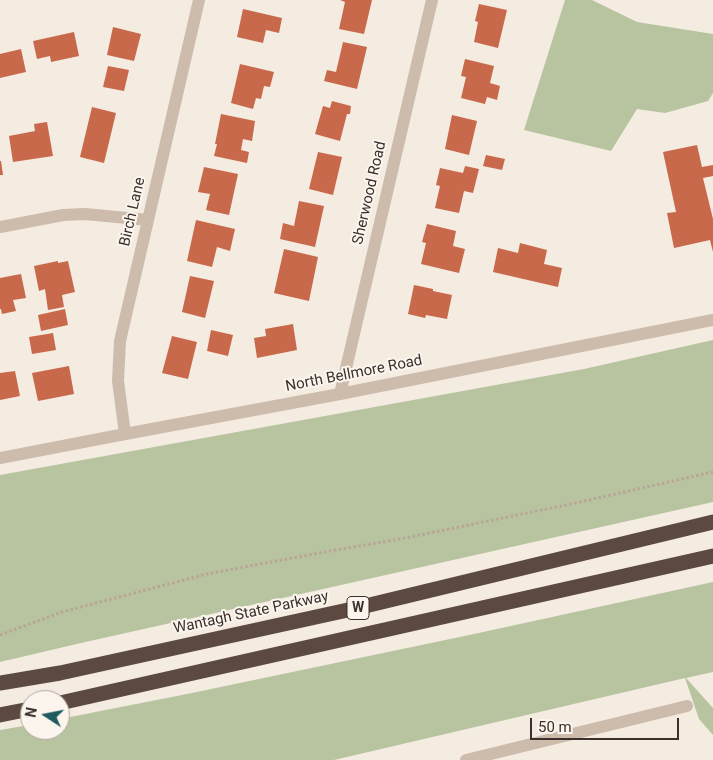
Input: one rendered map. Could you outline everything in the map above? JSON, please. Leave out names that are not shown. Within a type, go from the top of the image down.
[{"type":"highway","name":"Wantagh State Parkway","points":[[0,683],[60,673],[357,608],[713,522]]},
{"type":"highway","name":"W","points":[[70,701],[713,556]]},
{"type":"highway","points":[[0,715],[20,711]]},
{"type":"street","name":"Birch Lane","points":[[125,434],[118,381],[120,341],[199,0]]},
{"type":"street","name":"Sherwood Road","points":[[340,394],[432,0]]},
{"type":"street","points":[[0,227],[63,215],[85,214],[148,220]]},
{"type":"street","name":"North Bellmore Road","points":[[0,458],[340,394],[713,320]]},
{"type":"street","points":[[466,760],[687,706]]},
{"type":"path","points":[[0,635],[62,612],[207,574],[404,538],[580,502],[713,472]]},
{"type":"green space","points":[[565,0],[592,0],[637,22],[713,34],[713,93],[708,101],[665,113],[637,109],[611,151],[524,130]]},
{"type":"green space","points":[[713,340],[713,502],[0,662],[0,475],[584,369]]},
{"type":"green space","points":[[713,582],[713,672],[686,678],[713,708],[713,735],[699,719],[685,678],[334,760],[0,760],[0,730],[20,727],[20,740],[70,740],[70,717],[474,634]]},
{"type":"building","points":[[340,0],[372,0],[364,34],[339,29],[345,2]]},
{"type":"building","points":[[479,4],[507,10],[498,48],[474,42],[478,22],[475,21]]},
{"type":"building","points":[[243,9],[282,18],[279,33],[266,30],[263,43],[237,37]]},
{"type":"building","points":[[113,27],[141,34],[134,61],[107,55]]},
{"type":"building","points":[[74,32],[79,56],[51,62],[50,56],[37,59],[33,41]]},
{"type":"building","points":[[343,42],[367,47],[357,89],[324,81],[327,70],[336,72]]},
{"type":"building","points":[[21,49],[26,72],[0,78],[0,54]]},
{"type":"building","points":[[465,59],[494,66],[490,83],[500,86],[497,100],[487,97],[485,104],[461,98],[466,77],[461,76]]},
{"type":"building","points":[[240,64],[274,72],[270,87],[264,86],[261,99],[256,98],[253,109],[231,103]]},
{"type":"building","points":[[108,66],[129,70],[124,91],[103,87]]},
{"type":"building","points":[[332,101],[351,106],[340,141],[315,134],[323,106],[330,108]]},
{"type":"building","points":[[92,107],[116,113],[104,163],[80,157]]},
{"type":"building","points":[[221,114],[255,121],[252,141],[243,139],[241,150],[249,152],[247,163],[214,156]]},
{"type":"building","points":[[452,115],[477,121],[469,155],[445,149]]},
{"type":"building","points":[[47,122],[53,156],[13,162],[9,136],[35,131],[34,124]]},
{"type":"building","points":[[697,145],[702,167],[713,165],[713,176],[703,178],[713,219],[713,252],[710,240],[674,248],[667,213],[676,212],[663,152]]},
{"type":"building","points":[[318,152],[342,157],[333,195],[309,189]]},
{"type":"building","points":[[486,155],[505,159],[502,170],[483,166]]},
{"type":"building","points":[[1,161],[3,175],[0,175]]},
{"type":"building","points":[[465,166],[479,169],[473,193],[464,191],[459,213],[435,208],[440,186],[436,185],[440,168],[463,173]]},
{"type":"building","points":[[204,167],[238,174],[229,215],[206,210],[210,194],[198,192]]},
{"type":"building","points":[[299,201],[324,206],[315,247],[280,239],[283,223],[294,226]]},
{"type":"building","points":[[196,220],[235,229],[230,251],[217,247],[212,267],[187,261]]},
{"type":"building","points":[[427,224],[456,231],[453,246],[465,249],[459,273],[421,264],[426,243],[422,242]]},
{"type":"building","points":[[520,243],[547,250],[544,264],[562,268],[558,287],[493,272],[498,248],[518,253]]},
{"type":"building","points":[[284,249],[318,257],[309,301],[274,293]]},
{"type":"building","points":[[58,261],[58,263],[68,261],[75,292],[62,295],[64,307],[48,310],[45,289],[39,291],[34,266]]},
{"type":"building","points":[[21,274],[26,298],[13,300],[16,311],[2,314],[0,309],[0,278]]},
{"type":"building","points":[[190,276],[214,281],[205,318],[182,312]]},
{"type":"building","points":[[414,285],[452,295],[447,319],[426,315],[425,318],[408,314]]},
{"type":"building","points":[[65,309],[68,325],[41,331],[38,315]]},
{"type":"building","points":[[293,324],[297,350],[257,358],[254,338],[266,336],[265,329]]},
{"type":"building","points":[[211,330],[233,335],[228,356],[207,351]]},
{"type":"building","points":[[53,333],[56,350],[32,354],[29,337]]},
{"type":"building","points":[[172,336],[197,342],[188,379],[162,373]]},
{"type":"building","points":[[69,366],[74,394],[38,401],[32,373]]},
{"type":"building","points":[[15,371],[20,396],[0,400],[0,373]]}]
